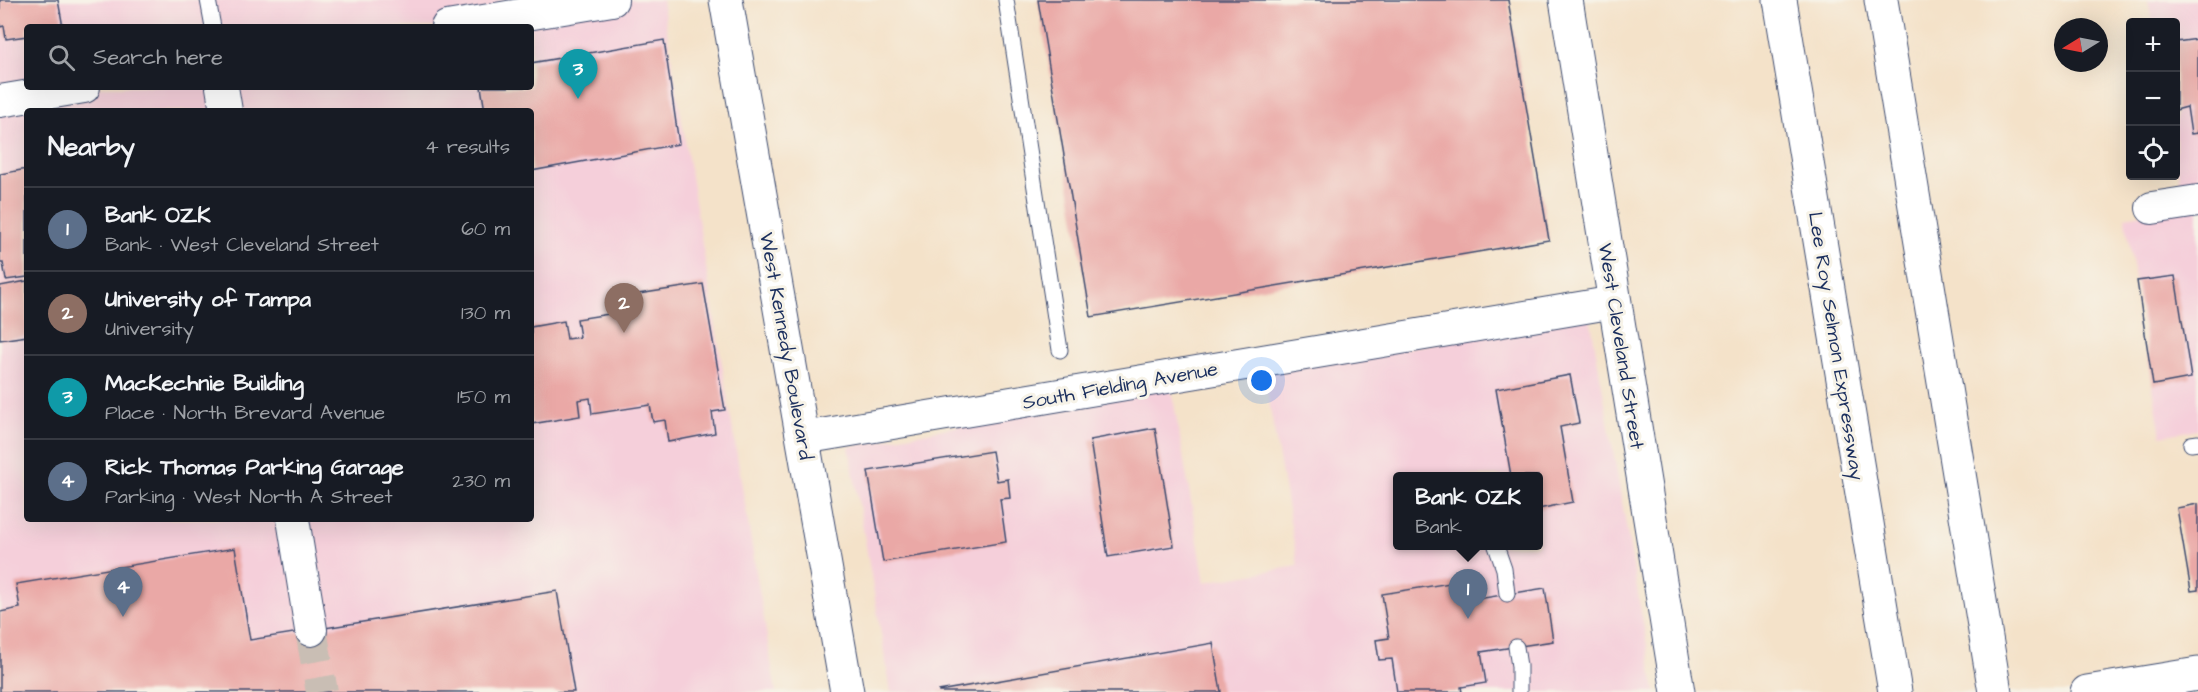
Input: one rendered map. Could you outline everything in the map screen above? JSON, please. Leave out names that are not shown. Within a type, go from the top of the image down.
[{"type":"main road","name":"West Kennedy Boulevard","points":[[726,0],[847,692]]},
{"type":"main road","name":"West Cleveland Street","points":[[1566,0],[1678,692]]},
{"type":"main road","name":"Lee Roy Selmon Expressway","points":[[1780,0],[1894,692]]},
{"type":"main road","points":[[1881,0],[1995,692]]},
{"type":"main road","points":[[2087,692],[2198,674]]},
{"type":"street","points":[[465,24],[612,0]]},
{"type":"street","points":[[0,101],[66,90]]},
{"type":"street","points":[[222,90],[226,108]]},
{"type":"street","points":[[2152,208],[2198,201]]},
{"type":"street","name":"South Fielding Avenue","points":[[803,438],[1615,302]]},
{"type":"street","points":[[293,522],[311,630]]},
{"type":"lane","points":[[208,0],[212,24]]},
{"type":"lane","points":[[1006,0],[1060,350]]},
{"type":"lane","points":[[1498,550],[1504,569],[1507,594]]},
{"type":"lane","points":[[1516,647],[1519,692]]},
{"type":"shaded area","points":[[0,0],[662,0],[776,692],[0,692]]},
{"type":"shaded area","points":[[2148,0],[2198,0],[2198,195],[2182,197],[2179,180],[2180,18],[2151,18]]},
{"type":"shaded area","points":[[2198,205],[2198,429],[2161,436],[2125,217]]},
{"type":"shaded area","points":[[1590,317],[1655,692],[891,692],[849,447],[1171,386],[1205,582],[1298,566],[1264,373]]},
{"type":"building","points":[[0,0],[58,0],[62,24],[24,24],[24,36],[6,39],[4,26],[0,27]]},
{"type":"building","points":[[1038,0],[1508,0],[1549,240],[1091,317]]},
{"type":"building","points":[[2198,39],[2198,133],[2191,134],[2187,107],[2180,109],[2180,41]]},
{"type":"building","points":[[664,40],[679,144],[534,170],[534,108],[484,108],[482,90],[534,90],[534,62]]},
{"type":"building","points":[[24,170],[24,277],[6,280],[3,263],[0,263],[0,174]]},
{"type":"building","points":[[2175,276],[2191,378],[2153,385],[2137,281]]},
{"type":"building","points":[[24,282],[24,336],[0,340],[0,286]]},
{"type":"building","points":[[703,284],[725,410],[712,412],[715,433],[668,442],[665,420],[653,422],[650,405],[592,414],[590,398],[578,400],[580,416],[534,424],[534,326],[564,321],[567,339],[580,337],[577,319],[634,310],[632,295]]},
{"type":"building","points":[[1570,375],[1579,423],[1560,427],[1573,502],[1543,508],[1543,472],[1510,472],[1496,389]]},
{"type":"building","points":[[1155,428],[1174,546],[1108,557],[1090,440]]},
{"type":"building","points":[[992,451],[997,481],[1008,479],[1010,498],[1000,499],[1006,542],[883,562],[868,471]]},
{"type":"building","points":[[2198,504],[2198,590],[2191,591],[2177,508]]},
{"type":"building","points":[[235,548],[250,640],[557,591],[574,692],[0,692],[0,612],[20,608],[16,584]]},
{"type":"building","points":[[1468,580],[1472,600],[1545,588],[1553,641],[1481,652],[1486,683],[1461,687],[1462,692],[1397,692],[1392,659],[1379,660],[1376,640],[1389,638],[1382,594]]},
{"type":"building","points":[[1213,643],[1221,692],[939,692],[939,691]]},
{"type":"tunnel","points":[[311,630],[322,692]]},
{"type":"place","name":"MacKechnie Building","points":[[578,99]]},
{"type":"place","name":"University of Tampa","points":[[624,333]]},
{"type":"place","name":"Rick Thomas Parking Garage","points":[[123,617]]},
{"type":"place","name":"Bank OZK","points":[[1468,619]]}]
